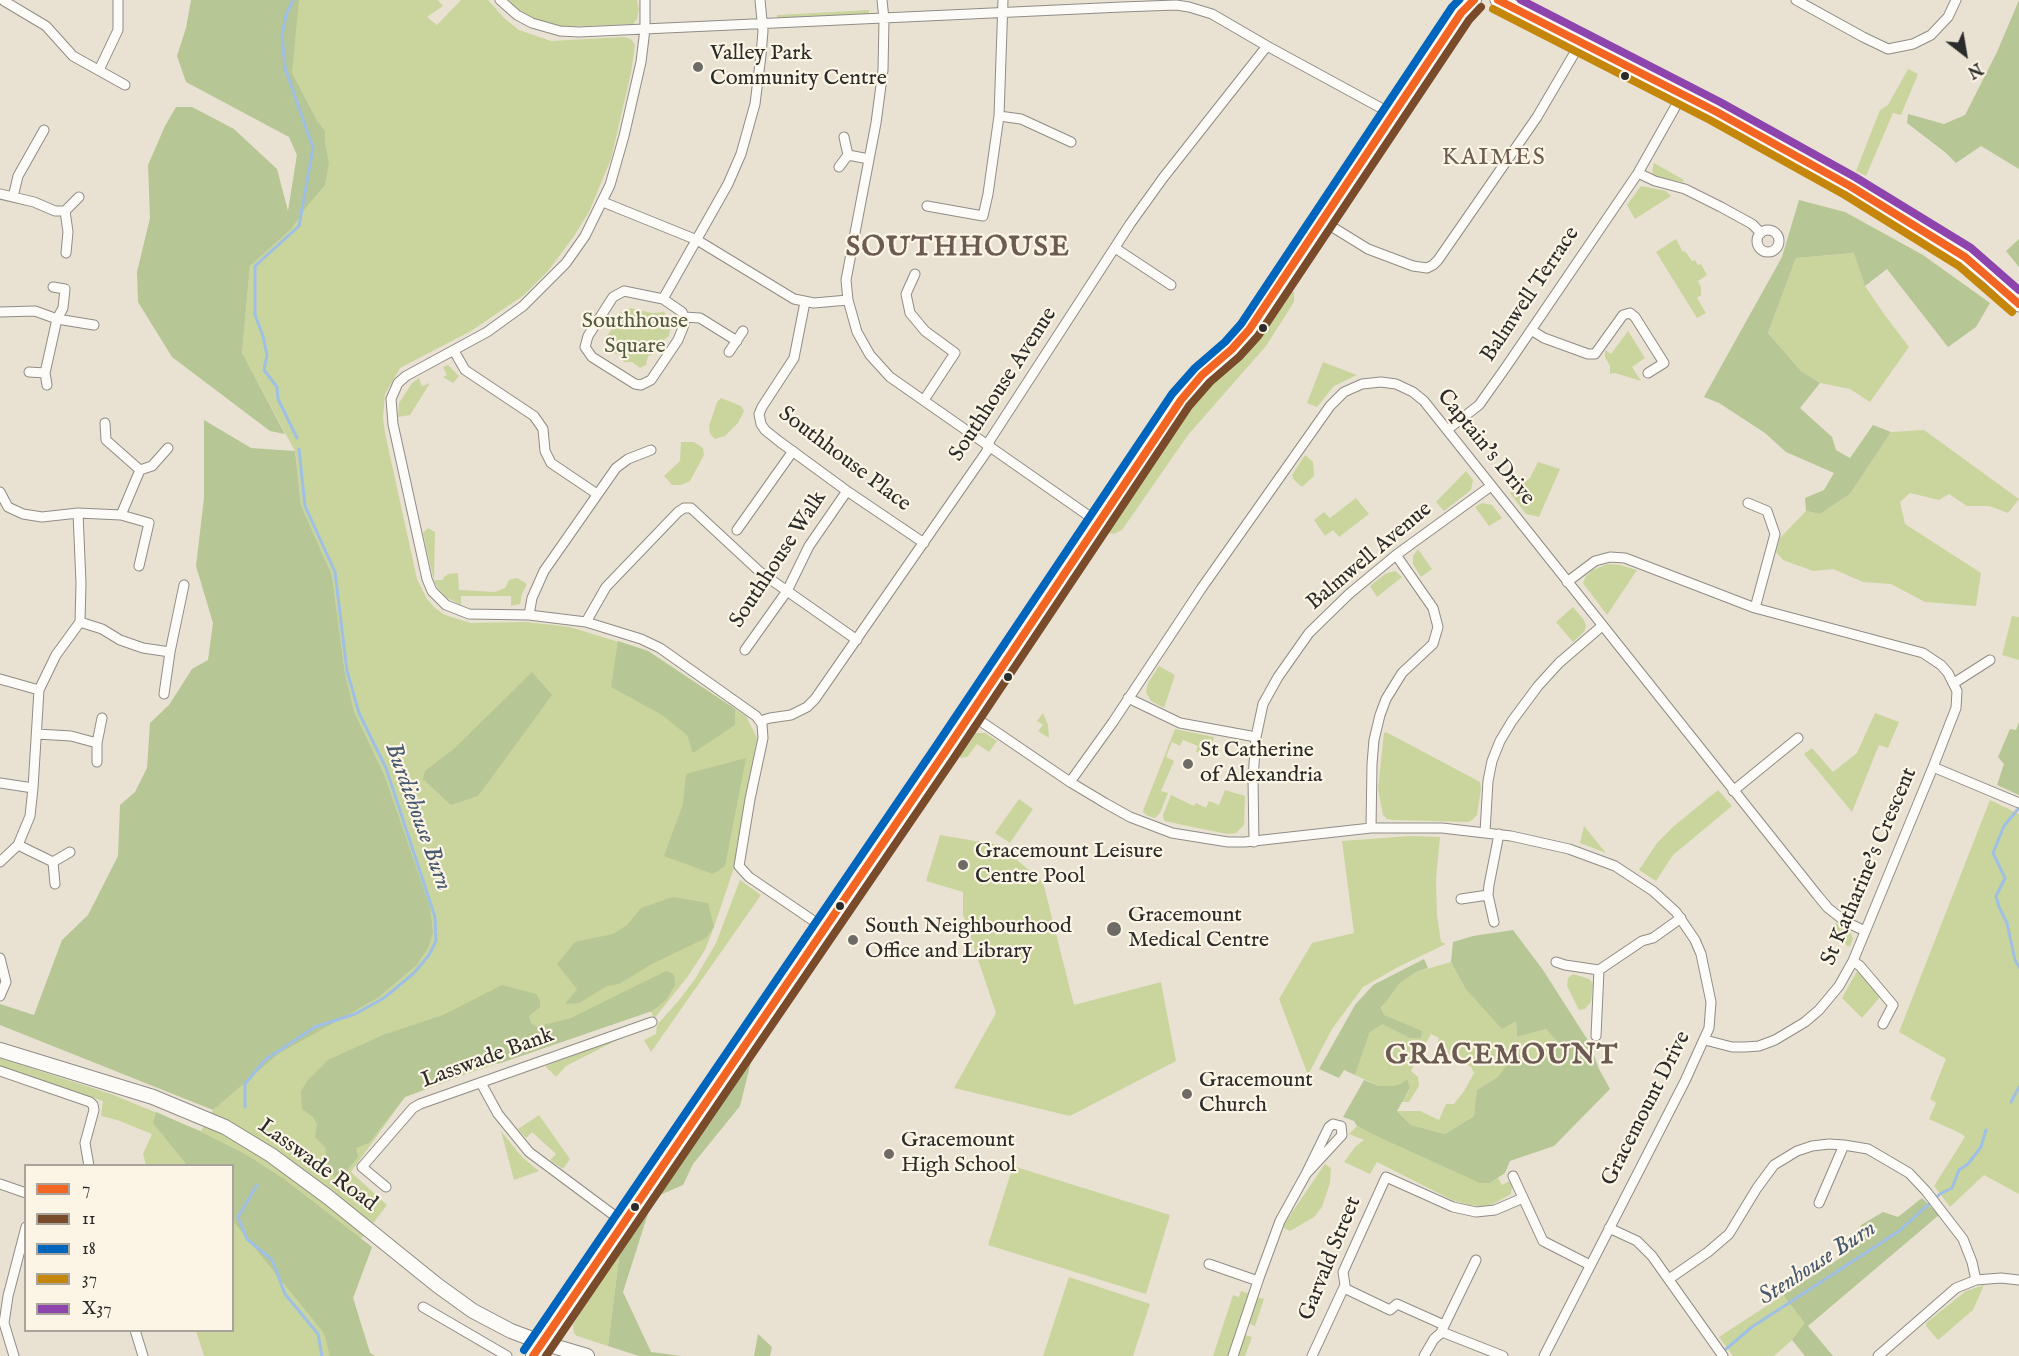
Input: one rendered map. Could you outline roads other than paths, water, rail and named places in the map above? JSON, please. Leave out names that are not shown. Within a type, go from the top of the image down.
[{"type":"main road","points":[[533,1356],[1181,400],[1202,375],[1232,349],[1248,330],[1461,13],[1474,0]]},
{"type":"main road","points":[[1498,0],[1769,141],[1947,244],[1989,276],[2019,304]]},
{"type":"main road","name":"Lasswade Road","points":[[0,1050],[153,1098],[225,1127],[271,1155],[328,1197],[473,1311],[501,1326],[543,1343],[587,1356]]},
{"type":"street","points":[[99,70],[118,30],[118,0]]},
{"type":"street","points":[[500,0],[517,15],[546,28],[579,32],[884,19],[1121,4],[1176,5],[1203,10],[1392,114]]},
{"type":"street","points":[[645,0],[645,29],[641,62],[624,136],[610,185],[585,236],[566,263],[544,286],[506,319],[454,351],[406,376],[398,383],[391,399],[393,424],[427,579],[432,591],[446,605],[469,614],[529,615],[586,622],[641,639],[660,648],[750,711],[760,721],[763,738],[739,866],[749,877],[824,928]]},
{"type":"street","points":[[663,298],[728,184],[749,129],[755,104],[761,55],[760,0]]},
{"type":"street","points":[[882,0],[883,69],[876,123],[846,280],[848,300],[857,332],[870,355],[890,376],[1099,523]]},
{"type":"street","points":[[927,206],[983,216],[999,116],[1003,0]]},
{"type":"street","points":[[1796,0],[1887,49],[1904,47],[1921,41],[1939,28],[1956,0]]},
{"type":"street","points":[[3,3],[46,26],[73,56],[125,85]]},
{"type":"street","points":[[1321,220],[1368,249],[1420,268],[1433,265],[1537,117],[1581,42]]},
{"type":"street","name":"Southhouse Avenue","points":[[760,721],[791,715],[807,707],[815,699],[989,446],[990,440],[1163,178],[1267,46]]},
{"type":"street","name":"Balmwell Terrace","points":[[1447,430],[1479,405],[1638,173],[1682,95]]},
{"type":"street","points":[[999,116],[1021,119],[1071,142]]},
{"type":"street","points":[[13,196],[18,176],[44,130]]},
{"type":"street","points":[[839,167],[848,155],[844,137]]},
{"type":"street","points":[[848,155],[869,159]]},
{"type":"street","points":[[1638,173],[1655,181],[1685,189],[1752,224],[1761,233]]},
{"type":"street","points":[[0,194],[34,202],[46,208],[65,211]]},
{"type":"street","points":[[65,211],[80,197]]},
{"type":"street","points":[[603,202],[697,240],[786,295],[805,302],[848,300]]},
{"type":"street","points":[[65,211],[68,232],[66,253]]},
{"type":"street","points":[[1115,248],[1172,285]]},
{"type":"street","points":[[915,274],[906,294],[910,313],[925,331],[955,353],[924,400]]},
{"type":"street","points":[[47,385],[45,373],[57,319],[63,308],[65,289],[52,287]]},
{"type":"street","points":[[630,292],[663,298],[682,312],[684,317],[684,325],[678,339],[647,384],[635,384],[592,357],[585,348],[588,336],[619,293],[630,292]]},
{"type":"street","name":"Southhouse Place","points":[[805,302],[792,363],[762,407],[759,414],[761,424],[765,430],[847,491],[924,543]]},
{"type":"street","points":[[0,312],[35,311],[57,319],[94,325]]},
{"type":"street","points":[[1531,330],[1545,338],[1588,354],[1595,354],[1623,315],[1630,313],[1635,317],[1664,363],[1648,373]]},
{"type":"street","points":[[684,317],[700,318],[737,341]]},
{"type":"street","points":[[729,352],[743,331]]},
{"type":"street","points":[[454,351],[465,370],[534,416],[543,429],[545,452],[551,463],[597,494]]},
{"type":"street","points":[[29,372],[45,373]]},
{"type":"street","name":"Captain's Drive","points":[[1070,782],[1315,424],[1336,399],[1353,387],[1381,381],[1396,384],[1418,396],[1828,908],[1846,922],[1865,931]]},
{"type":"street","points":[[105,423],[106,440],[140,470]]},
{"type":"street","points":[[121,515],[140,470],[152,466],[168,448]]},
{"type":"street","points":[[529,615],[532,598],[544,571],[597,494],[621,463],[651,450]]},
{"type":"street","points":[[737,530],[793,451]]},
{"type":"street","name":"Balmwell Avenue","points":[[1254,842],[1253,778],[1259,718],[1269,692],[1299,646],[1309,633],[1349,594],[1396,555],[1491,486]]},
{"type":"street","name":"Southhouse Walk","points":[[745,650],[787,591],[808,546],[847,491]]},
{"type":"street","points":[[0,492],[8,507],[22,514],[42,517],[78,513],[121,515],[148,523],[139,566]]},
{"type":"street","points":[[1748,502],[1767,511],[1775,534],[1755,608]]},
{"type":"street","points":[[0,514],[8,507]]},
{"type":"street","points":[[586,622],[606,587],[684,508],[695,511],[753,566],[857,640]]},
{"type":"street","points":[[0,862],[18,845],[30,816],[38,734],[39,690],[56,655],[80,622],[78,513]]},
{"type":"street","points":[[1371,828],[1372,764],[1374,740],[1380,715],[1386,699],[1402,673],[1433,644],[1438,627],[1433,608],[1396,555]]},
{"type":"street","points":[[1567,582],[1595,561],[1610,557],[1625,558],[1755,608],[1923,653],[1941,665],[1954,682],[1986,666]]},
{"type":"street","points":[[164,694],[183,585]]},
{"type":"street","points":[[80,622],[102,629],[120,640],[143,648],[170,652]]},
{"type":"street","points":[[1485,832],[1488,781],[1492,761],[1500,741],[1538,686],[1559,663],[1602,626]]},
{"type":"street","points":[[0,679],[39,690]]},
{"type":"street","name":"St Katharine's Crescent","points":[[1705,1040],[1732,1047],[1745,1047],[1775,1040],[1805,1022],[1819,1010],[1839,986],[1853,961],[1956,708],[1957,691],[1954,682]]},
{"type":"street","points":[[1128,698],[1180,723],[1256,737]]},
{"type":"street","name":"Gracemount Drive","points":[[970,714],[1070,782],[1130,817],[1172,833],[1228,842],[1254,842],[1371,828],[1442,828],[1499,834],[1569,849],[1615,866],[1653,891],[1681,918],[1701,954],[1709,987],[1711,1016],[1705,1040],[1544,1356]]},
{"type":"street","points":[[97,762],[97,743],[102,718]]},
{"type":"street","points":[[38,734],[71,736],[97,743]]},
{"type":"street","points":[[1733,791],[1798,738]]},
{"type":"street","points":[[1933,768],[2019,803]]},
{"type":"street","points":[[0,783],[33,788]]},
{"type":"street","points":[[1494,922],[1488,895],[1499,834]]},
{"type":"street","points":[[18,845],[53,862]]},
{"type":"street","points":[[53,862],[70,852]]},
{"type":"street","points":[[53,862],[56,884]]},
{"type":"street","points":[[1461,899],[1488,895]]},
{"type":"street","points":[[1556,962],[1599,970],[1642,942],[1653,938],[1681,918]]},
{"type":"street","points":[[0,958],[6,982],[0,996]]},
{"type":"street","points":[[1853,961],[1860,966],[1893,1005],[1883,1024]]},
{"type":"street","points":[[1596,1036],[1599,970]]},
{"type":"street","name":"Lasswade Bank","points":[[386,1187],[362,1167],[408,1113],[420,1104],[649,1026]]},
{"type":"street","points":[[0,1071],[93,1105],[94,1110],[86,1143],[89,1164]]},
{"type":"street","points":[[481,1083],[498,1114],[529,1152],[622,1222]]},
{"type":"street","points":[[1233,1356],[1280,1221],[1329,1127],[1333,1124],[1340,1125],[1342,1134],[1306,1174]]},
{"type":"street","points":[[1669,1279],[1730,1234],[1757,1188],[1774,1165],[1797,1151],[1812,1146],[1844,1144],[1868,1149],[1901,1167],[1917,1180],[1963,1239],[1976,1280]]},
{"type":"street","points":[[1819,1203],[1844,1144]]},
{"type":"street","points":[[1513,1176],[1543,1241],[1590,1265]]},
{"type":"street","name":"Garvald Street","points":[[1312,1356],[1344,1288],[1343,1272],[1386,1177],[1453,1207],[1476,1212],[1495,1210],[1523,1198]]},
{"type":"street","points":[[0,1184],[24,1192]]},
{"type":"street","points":[[1609,1228],[1637,1241],[1652,1256],[1723,1356]]},
{"type":"street","points":[[14,1356],[4,1323],[8,1296],[24,1235]]},
{"type":"street","points":[[1424,1356],[1443,1329],[1476,1260]]},
{"type":"street","points":[[1209,1264],[1258,1281]]},
{"type":"street","points":[[1878,1356],[1961,1285],[1976,1280],[2001,1278],[2019,1280]]},
{"type":"street","points":[[1344,1288],[1390,1310],[1396,1304],[1443,1329],[1503,1356]]},
{"type":"street","points":[[423,1307],[507,1356]]},
{"type":"street","points":[[136,1332],[143,1356]]},
{"type":"waterway","name":"Burdiehouse Burn","points":[[293,0],[286,15],[282,35],[285,68],[313,148],[299,226],[255,266],[255,315],[267,355],[264,370],[277,387],[278,399],[297,438]]},
{"type":"waterway","name":"Burdiehouse Burn","points":[[245,1107],[245,1084],[265,1060],[315,1027],[355,1014],[384,998],[414,973],[429,955],[436,941],[435,917],[386,768],[359,713],[347,671],[335,572],[305,506],[299,449]]},
{"type":"waterway","name":"Stenhouse Burn","points":[[2019,805],[2004,826],[1993,853],[2005,878],[1996,896],[2007,923],[2015,960],[2019,967]]},
{"type":"waterway","name":"Stenhouse Burn","points":[[2011,1102],[2019,1087]]},
{"type":"waterway","name":"Stenhouse Burn","points":[[1726,1349],[1752,1327],[1899,1231],[1940,1194],[1952,1188],[1959,1170],[1968,1164],[1981,1147],[1986,1130]]},
{"type":"waterway","name":"Burdiehouse Burn","points":[[257,1185],[238,1217],[247,1239],[272,1260],[285,1294],[318,1334],[322,1356]]},
{"type":"place","name":"Valley Park Community Centre","points":[[698,67]]},
{"type":"place","name":"St Catherine of Alexandria","points":[[1188,764]]},
{"type":"place","name":"Gracemount Leisure Centre Pool","points":[[963,865]]},
{"type":"place","name":"Gracemount Medical Centre","points":[[1114,929]]},
{"type":"place","name":"South Neighbourhood Office and Library","points":[[853,940]]},
{"type":"place","name":"Gracemount Church","points":[[1187,1094]]},
{"type":"place","name":"Gracemount High School","points":[[889,1154]]},
{"type":"district","name":"KAIMES","points":[[1494,159]]},
{"type":"district","name":"SOUTHHOUSE","points":[[958,249]]},
{"type":"district","name":"GRACEMOUNT","points":[[1502,1057]]},
{"type":"park label","name":"Southhouse Square","points":[[635,334]]}]
